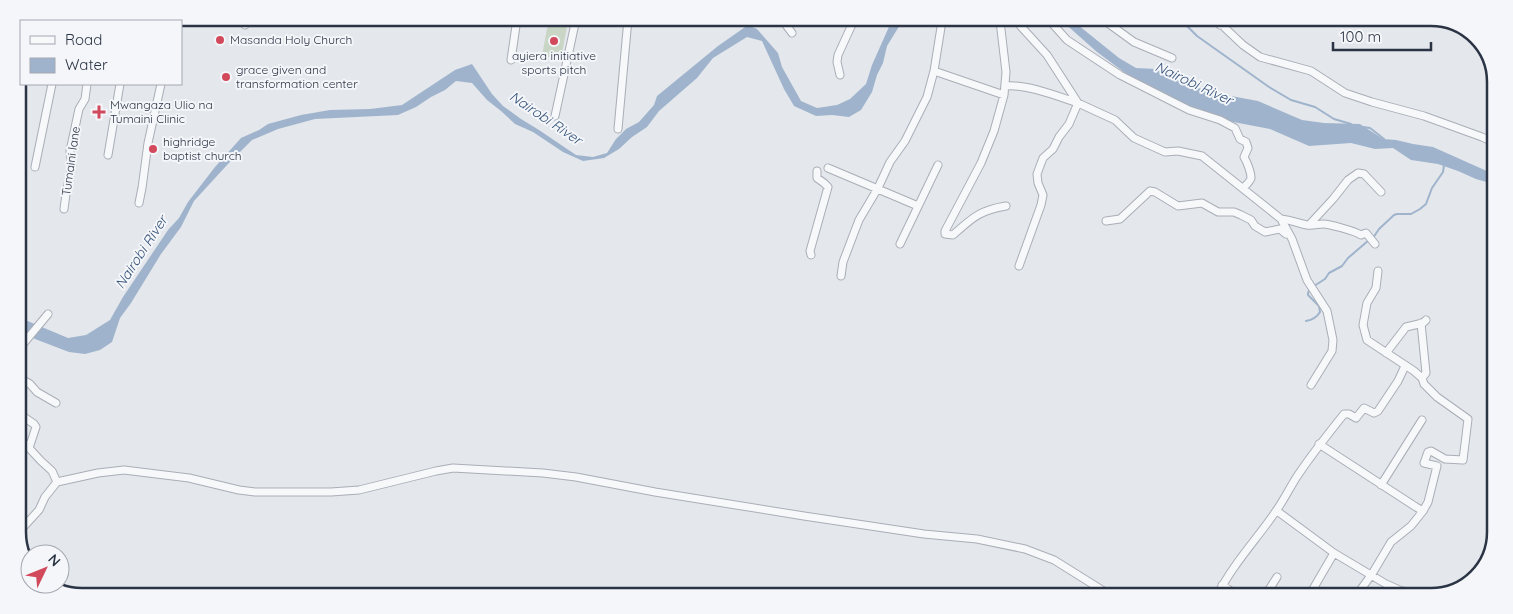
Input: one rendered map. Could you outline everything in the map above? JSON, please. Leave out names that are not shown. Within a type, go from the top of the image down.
[{"type":"street","points":[[512,60],[516,26]]},
{"type":"street","points":[[555,116],[574,26]]},
{"type":"street","points":[[618,130],[627,26]]},
{"type":"street","points":[[787,26],[792,33]]},
{"type":"street","points":[[840,75],[837,62],[838,55],[851,26]]},
{"type":"street","points":[[841,276],[842,262],[859,220],[878,188],[890,162],[905,141],[927,96],[934,71],[941,26]]},
{"type":"street","points":[[1001,26],[1006,72],[1004,95],[994,131],[981,163],[945,234],[953,235],[973,217],[990,209],[1006,206]]},
{"type":"street","points":[[1021,26],[1047,55],[1078,103]]},
{"type":"street","points":[[1054,26],[1067,40],[1120,75],[1189,110],[1220,120],[1235,128],[1240,139],[1246,142],[1248,148],[1244,157],[1251,177],[1243,188]]},
{"type":"street","points":[[1112,26],[1134,42],[1172,58]]},
{"type":"street","points":[[1221,26],[1260,57],[1311,72],[1345,93],[1424,116],[1487,139]]},
{"type":"street","points":[[934,71],[1004,95]]},
{"type":"street","points":[[35,167],[52,85]]},
{"type":"street","name":"Tumaini lane","points":[[64,209],[72,165],[70,151],[79,109],[85,98],[87,85]]},
{"type":"street","points":[[108,154],[120,85]]},
{"type":"street","points":[[139,203],[148,143],[161,85]]},
{"type":"street","points":[[1006,86],[1014,85],[1078,103],[1115,120],[1134,138],[1165,152],[1178,151],[1202,156],[1281,219],[1292,239],[1307,280],[1327,311],[1333,340],[1332,351],[1311,384]]},
{"type":"street","points":[[1020,266],[1042,205],[1043,195],[1037,174],[1043,158],[1053,149],[1069,124],[1078,103]]},
{"type":"street","points":[[900,244],[938,165]]},
{"type":"street","points":[[828,168],[918,206]]},
{"type":"street","points":[[811,255],[810,251],[828,187],[817,178],[817,171]]},
{"type":"street","points":[[1309,226],[1348,180],[1358,173],[1364,174],[1381,192]]},
{"type":"street","points":[[1106,221],[1120,219],[1150,191],[1178,206],[1202,203],[1218,212],[1234,212],[1251,220],[1255,226],[1264,232],[1280,229],[1292,239]]},
{"type":"street","points":[[1281,219],[1294,220],[1309,226],[1325,224],[1350,232],[1366,233],[1373,240]]},
{"type":"street","points":[[1362,588],[1391,542],[1411,526],[1428,502],[1437,466],[1424,462],[1428,452],[1431,451],[1446,459],[1463,460],[1468,419],[1437,397],[1414,371],[1367,340],[1363,325],[1367,303],[1376,288],[1378,272]]},
{"type":"street","points":[[26,340],[48,314]]},
{"type":"street","points":[[1386,353],[1406,327],[1423,323],[1424,321],[1426,373],[1422,378]]},
{"type":"street","points":[[1221,588],[1247,549],[1277,511],[1319,444],[1346,413],[1356,418],[1364,408],[1374,413],[1378,411],[1398,381],[1405,366]]},
{"type":"street","points":[[26,382],[37,392],[56,403]]},
{"type":"street","points":[[26,418],[36,427],[29,448]]},
{"type":"street","points":[[1381,485],[1422,420]]},
{"type":"street","points":[[1319,444],[1423,511]]},
{"type":"street","points":[[26,445],[52,471],[56,482]]},
{"type":"street","points":[[26,524],[39,510],[45,497],[56,482],[98,473],[124,470],[189,478],[255,492],[359,490],[453,468],[543,473],[804,516],[924,534],[977,539],[1025,549],[1054,560],[1099,588]]},
{"type":"street","points":[[1277,511],[1334,553],[1395,588]]},
{"type":"street","points":[[1314,588],[1334,553]]},
{"type":"street","points":[[1270,588],[1277,577]]},
{"type":"street","points":[[1222,585],[1226,588]]},
{"type":"green space","name":"ayiera initiative sports pitch","points":[[547,26],[567,26],[561,59],[542,56]]},
{"type":"water","points":[[747,26],[757,29],[778,53],[782,67],[801,101],[817,108],[837,105],[850,99],[866,84],[872,65],[889,26],[899,26],[887,46],[872,92],[861,110],[849,117],[816,116],[794,106],[762,41],[747,37],[713,58],[697,78],[659,111],[647,127],[619,149],[604,158],[583,161],[563,152],[533,132],[515,124],[487,100],[472,83],[456,81],[445,90],[416,107],[398,115],[315,119],[278,129],[252,140],[194,201],[181,227],[161,254],[120,318],[112,342],[100,350],[85,354],[69,352],[35,339],[26,330],[26,320],[68,338],[86,335],[110,320],[123,297],[168,230],[179,218],[188,202],[215,167],[241,138],[268,124],[301,115],[330,110],[370,109],[402,105],[455,70],[472,64],[492,94],[503,106],[576,155],[593,157],[607,153],[616,139],[626,129],[639,122],[654,105],[657,96],[718,46]]},
{"type":"water","points":[[1068,26],[1079,26],[1119,58],[1136,68],[1156,69],[1185,84],[1215,93],[1258,101],[1302,120],[1360,124],[1383,139],[1433,147],[1487,171],[1487,182],[1438,164],[1411,160],[1393,148],[1375,149],[1351,143],[1309,146],[1270,129],[1228,121],[1177,101],[1128,75],[1097,52]]},
{"type":"waterway","points":[[1187,26],[1197,36],[1269,87],[1291,100],[1315,107],[1334,119],[1351,124]]},
{"type":"waterway","points":[[1363,127],[1370,128],[1384,139]]},
{"type":"waterway","points":[[1373,238],[1379,229],[1394,215],[1411,214],[1426,204],[1432,188],[1443,172],[1444,165]]},
{"type":"waterway","points":[[1314,286],[1325,279],[1329,273],[1342,266],[1348,258],[1369,240]]},
{"type":"waterway","points":[[1306,321],[1314,318],[1320,312],[1319,306],[1308,295],[1310,289]]},
{"type":"place","name":"Masanda Holy Church","points":[[220,40]]},
{"type":"place","name":"ayiera initiative sports pitch","points":[[554,41]]},
{"type":"place","name":"grace given and transformation center","points":[[226,77]]},
{"type":"place","name":"Mwangaza Ulio na Tumaini Clinic","points":[[99,112]]},
{"type":"place","name":"highridge baptist church","points":[[153,149]]},
{"type":"water label","name":"Nairobi River","points":[[1194,83]]},
{"type":"water label","name":"Nairobi River","points":[[546,118]]},
{"type":"water label","name":"Nairobi River","points":[[141,252]]}]
